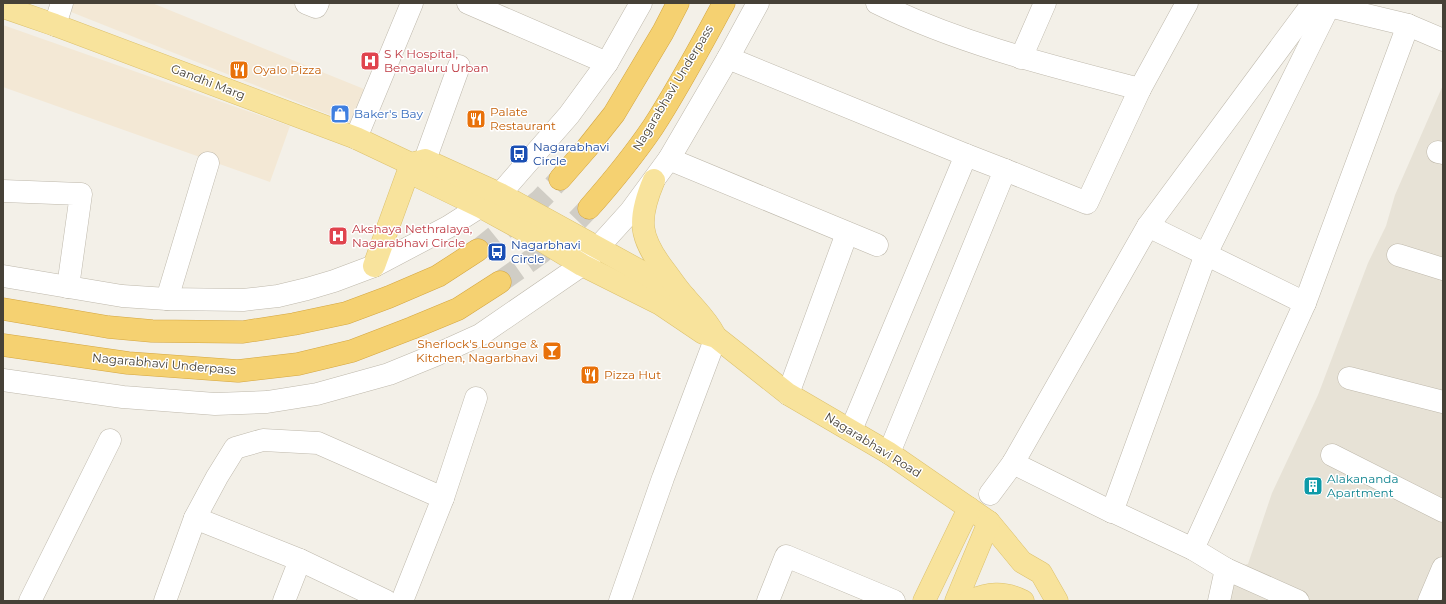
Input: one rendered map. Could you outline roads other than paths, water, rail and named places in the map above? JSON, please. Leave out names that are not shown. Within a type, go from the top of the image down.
[{"type":"highway","points":[[560,180],[614,114],[678,3]]},
{"type":"highway","name":"Nagarabhavi Underpass","points":[[589,208],[624,166],[653,126],[689,67],[724,3]]},
{"type":"highway","points":[[3,309],[108,327],[152,331],[243,332],[294,324],[346,313],[389,297],[438,276],[478,250]]},
{"type":"highway","name":"Nagarabhavi Underpass","points":[[3,345],[128,363],[230,371],[290,365],[352,351],[412,328],[458,308],[500,282]]},
{"type":"main road","name":"Gandhi Marg","points":[[3,7],[356,138],[500,194]]},
{"type":"main road","name":"Gandhi Marg","points":[[418,162],[420,177],[481,207],[536,237],[582,265],[660,304],[704,333],[716,337]]},
{"type":"main road","points":[[374,266],[418,162]]},
{"type":"main road","points":[[654,180],[646,199],[643,214],[643,229],[646,243],[652,254],[680,292],[709,324],[716,337]]},
{"type":"main road","points":[[500,194],[662,284],[680,292]]},
{"type":"main road","name":"Nagarabhavi Road","points":[[716,337],[788,394],[889,453],[989,522],[1022,562],[1041,573],[1057,601]]},
{"type":"main road","points":[[924,601],[969,508]]},
{"type":"main road","points":[[956,601],[989,522]]},
{"type":"main road","points":[[1022,562],[1023,584],[1031,601]]},
{"type":"main road","points":[[969,601],[987,594],[999,593],[1023,601]]},
{"type":"street","points":[[54,25],[62,3]]},
{"type":"street","points":[[356,138],[412,3]]},
{"type":"street","points":[[468,3],[607,63]]},
{"type":"street","points":[[3,276],[122,296],[167,299],[243,300],[278,296],[334,281],[374,266],[448,227],[500,194],[569,115],[607,63],[641,3]]},
{"type":"street","points":[[3,380],[123,397],[215,404],[266,402],[317,394],[389,374],[480,335],[582,265],[630,212],[669,159],[758,3]]},
{"type":"street","points":[[878,3],[912,10],[1021,58],[1140,89]]},
{"type":"street","points":[[1021,58],[1045,3]]},
{"type":"street","points":[[728,58],[966,156],[1087,203],[1140,89],[1187,3]]},
{"type":"street","points":[[1322,4],[1408,26],[1443,40]]},
{"type":"street","points":[[969,508],[990,494],[1013,463],[1148,226],[1322,4]]},
{"type":"street","points":[[1112,512],[1206,254],[1322,4]]},
{"type":"street","points":[[1193,550],[1305,303],[1408,26]]},
{"type":"street","points":[[418,162],[459,66]]},
{"type":"street","points":[[851,430],[966,156]]},
{"type":"street","points":[[669,159],[877,245]]},
{"type":"street","points":[[167,299],[208,163]]},
{"type":"street","points":[[889,453],[1005,170]]},
{"type":"street","points":[[3,191],[81,194],[68,287]]},
{"type":"street","points":[[1148,226],[1305,303]]},
{"type":"street","points":[[788,394],[847,233]]},
{"type":"street","points":[[1398,255],[1443,269]]},
{"type":"street","points":[[620,601],[663,478],[716,337]]},
{"type":"street","points":[[1349,378],[1443,402]]},
{"type":"street","points":[[402,601],[443,498],[476,398]]},
{"type":"street","points":[[30,601],[110,440]]},
{"type":"street","points":[[165,601],[195,518],[217,477],[235,448],[263,440],[318,442],[443,498]]},
{"type":"street","points":[[1332,455],[1443,511]]},
{"type":"street","points":[[1013,463],[1193,550],[1226,569],[1298,601]]},
{"type":"street","points":[[989,522],[990,494]]},
{"type":"street","points":[[195,518],[300,560],[386,601]]},
{"type":"street","points":[[768,601],[786,556],[894,601]]},
{"type":"street","points":[[284,601],[300,560]]},
{"type":"street","points":[[1435,594],[1443,568]]},
{"type":"street","points":[[1219,601],[1226,569]]},
{"type":"tunnel","points":[[478,250],[540,200],[560,179]]},
{"type":"tunnel","points":[[500,282],[541,253],[567,231],[589,208]]},
{"type":"place","name":"S K Hospital, Bengaluru Urban","points":[[370,61]]},
{"type":"place","name":"Oyalo Pizza","points":[[239,70]]},
{"type":"place","name":"Baker's Bay","points":[[340,114]]},
{"type":"place","name":"Palate Restaurant","points":[[476,119]]},
{"type":"place","name":"Nagarabhavi Circle","points":[[519,154]]},
{"type":"place","name":"Akshaya Nethralaya, Nagarabhavi Circle","points":[[338,236]]},
{"type":"place","name":"Nagarbhavi Circle","points":[[497,252]]},
{"type":"place","name":"Sherlock's Lounge & Kitchen, Nagarbhavi","points":[[552,351]]},
{"type":"place","name":"Pizza Hut","points":[[590,375]]},
{"type":"place","name":"Alakananda Apartment","points":[[1313,486]]}]
